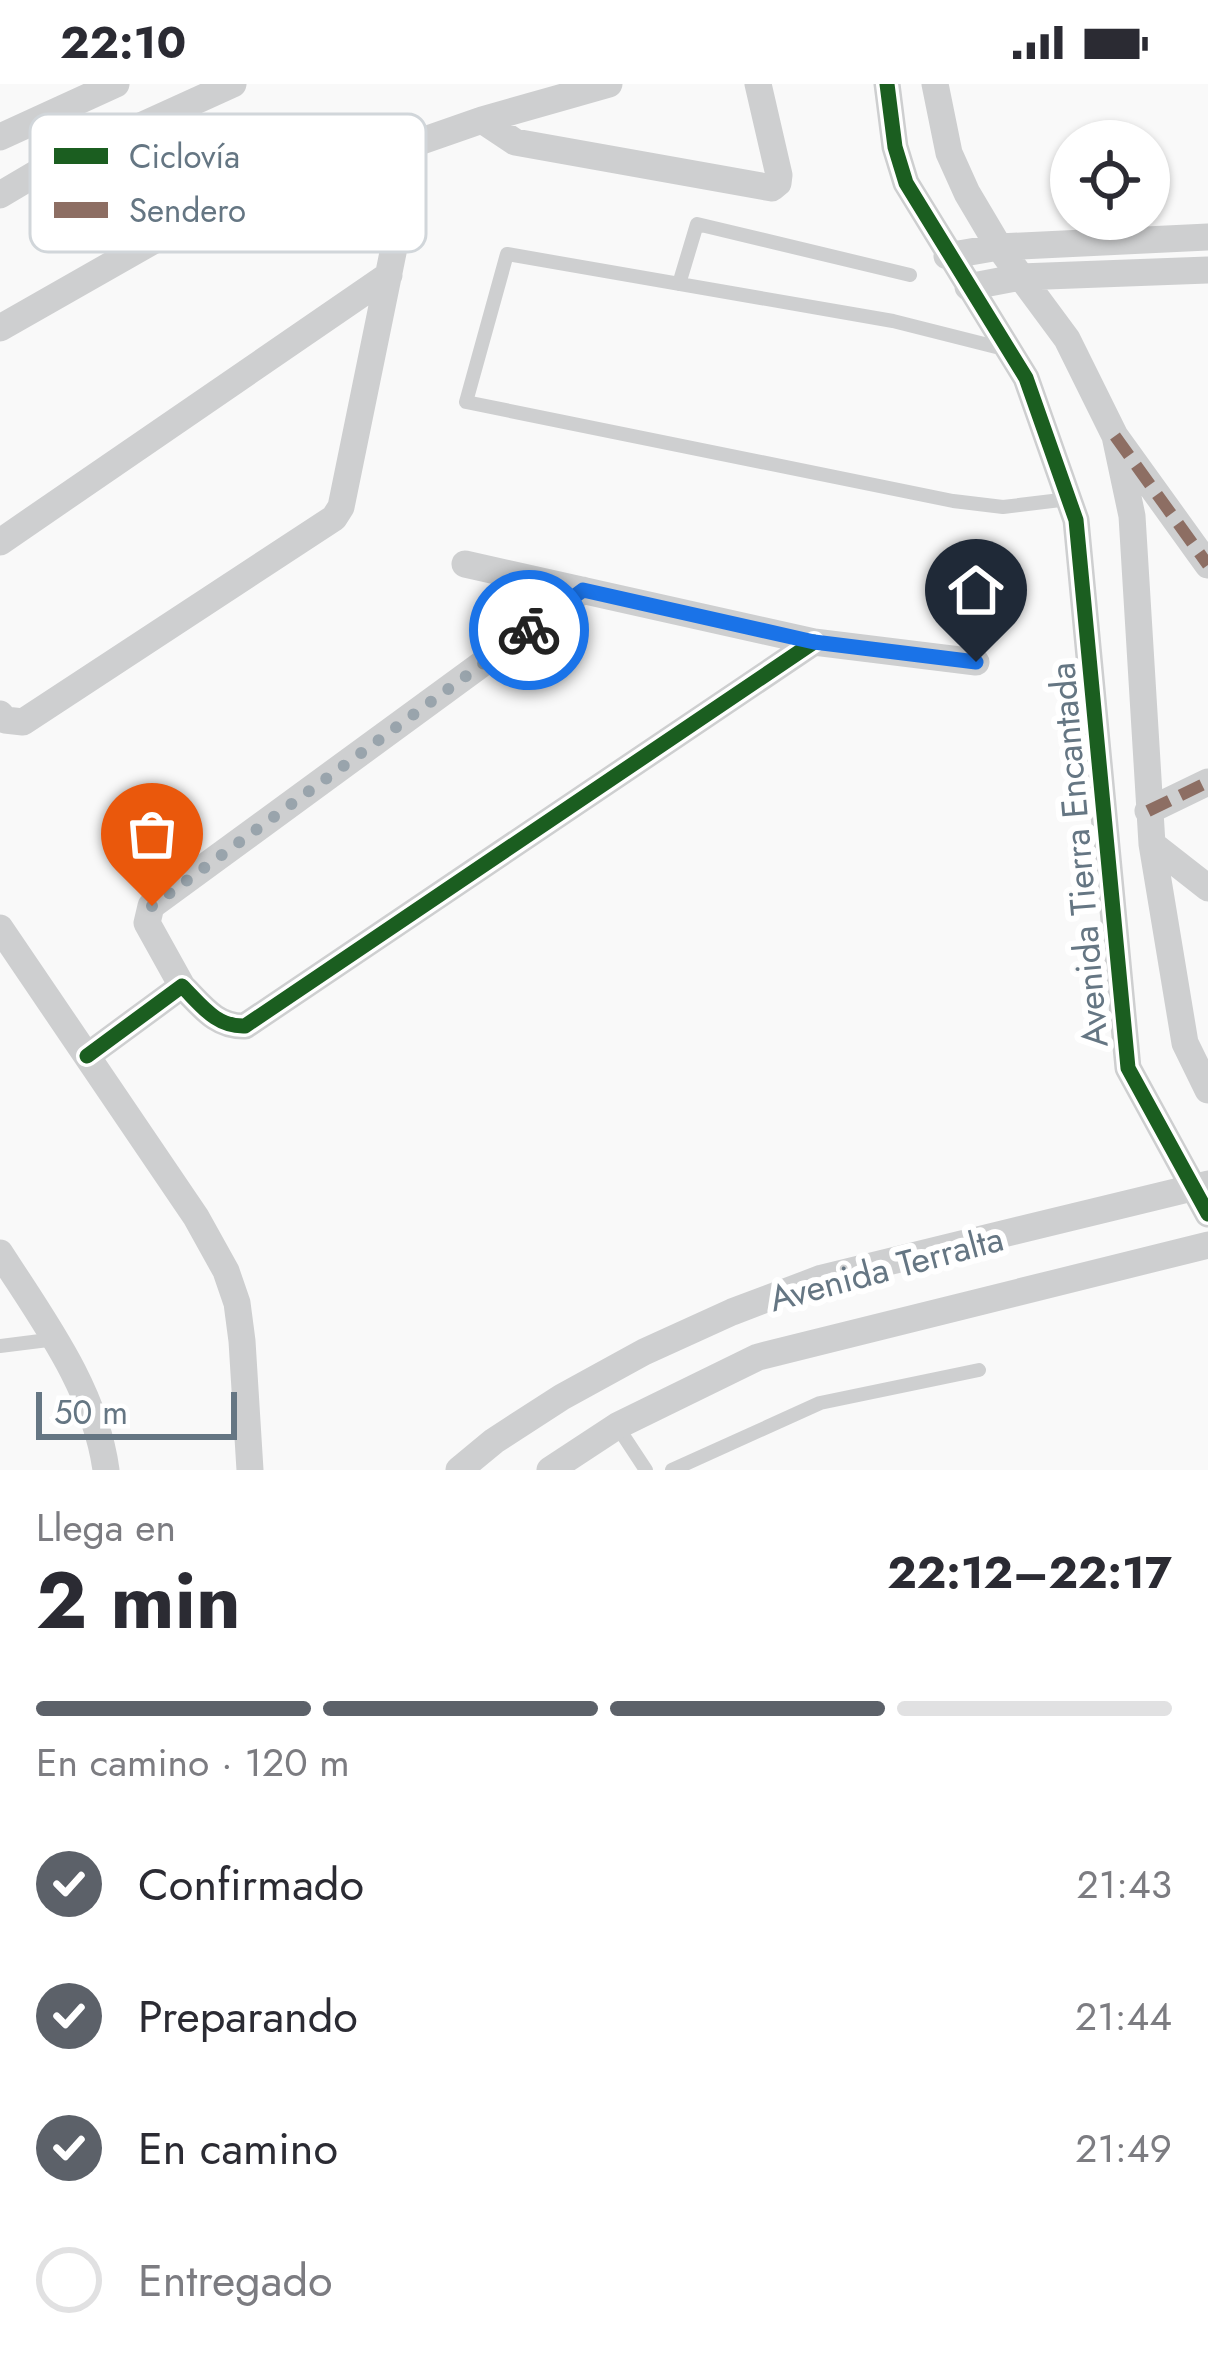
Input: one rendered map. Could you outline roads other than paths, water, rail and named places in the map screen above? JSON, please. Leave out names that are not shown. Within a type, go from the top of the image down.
[{"type":"street","points":[[50,114],[116,84]]},
{"type":"street","points":[[167,114],[232,84]]},
{"type":"street","points":[[426,141],[609,84]]},
{"type":"street","points":[[482,120],[514,142],[772,188],[779,175],[758,84]]},
{"type":"street","name":"Avenida Tierra Encantada","points":[[887,84],[895,147],[906,183],[1026,378],[1076,520],[1128,1068],[1204,1196]]},
{"type":"street","points":[[935,84],[950,153],[967,193],[999,248],[1067,339],[1115,436],[1208,565]]},
{"type":"street","points":[[0,137],[30,123]]},
{"type":"street","points":[[0,195],[30,178]]},
{"type":"street","points":[[947,256],[999,248],[1208,237]]},
{"type":"street","points":[[0,328],[134,252]]},
{"type":"street","points":[[0,714],[5,720],[23,722],[334,518],[341,507],[394,252]]},
{"type":"street","points":[[968,286],[1020,277],[1208,270]]},
{"type":"street","points":[[0,542],[389,275]]},
{"type":"street","name":"Avenida Tierra Encantada","points":[[1115,436],[1132,516],[1152,844],[1184,1043],[1208,1090]]},
{"type":"street","points":[[465,564],[814,642],[976,662]]},
{"type":"street","points":[[583,590],[152,906],[147,922],[182,986],[217,1020],[228,1027],[245,1026],[814,642]]},
{"type":"street","points":[[1148,811],[1208,782]]},
{"type":"street","points":[[1152,844],[1208,888]]},
{"type":"street","points":[[0,928],[216,1253],[237,1304],[250,1470]]},
{"type":"street","points":[[87,1056],[182,986]]},
{"type":"street","name":"Avenida Terralta","points":[[459,1470],[562,1397],[644,1352],[822,1278],[1204,1196]]},
{"type":"street","name":"Avenida Terralta","points":[[550,1470],[617,1426],[704,1380],[791,1346],[1208,1245]]},
{"type":"street","points":[[0,1253],[56,1339],[94,1424],[106,1470]]},
{"type":"lane","points":[[679,284],[697,224],[910,274]]},
{"type":"lane","points":[[1012,351],[893,321],[507,254],[466,402],[952,501],[1003,507],[1069,500]]},
{"type":"lane","points":[[0,1346],[56,1339]]},
{"type":"lane","points":[[672,1470],[820,1403],[979,1370]]},
{"type":"lane","points":[[617,1426],[646,1470]]}]
